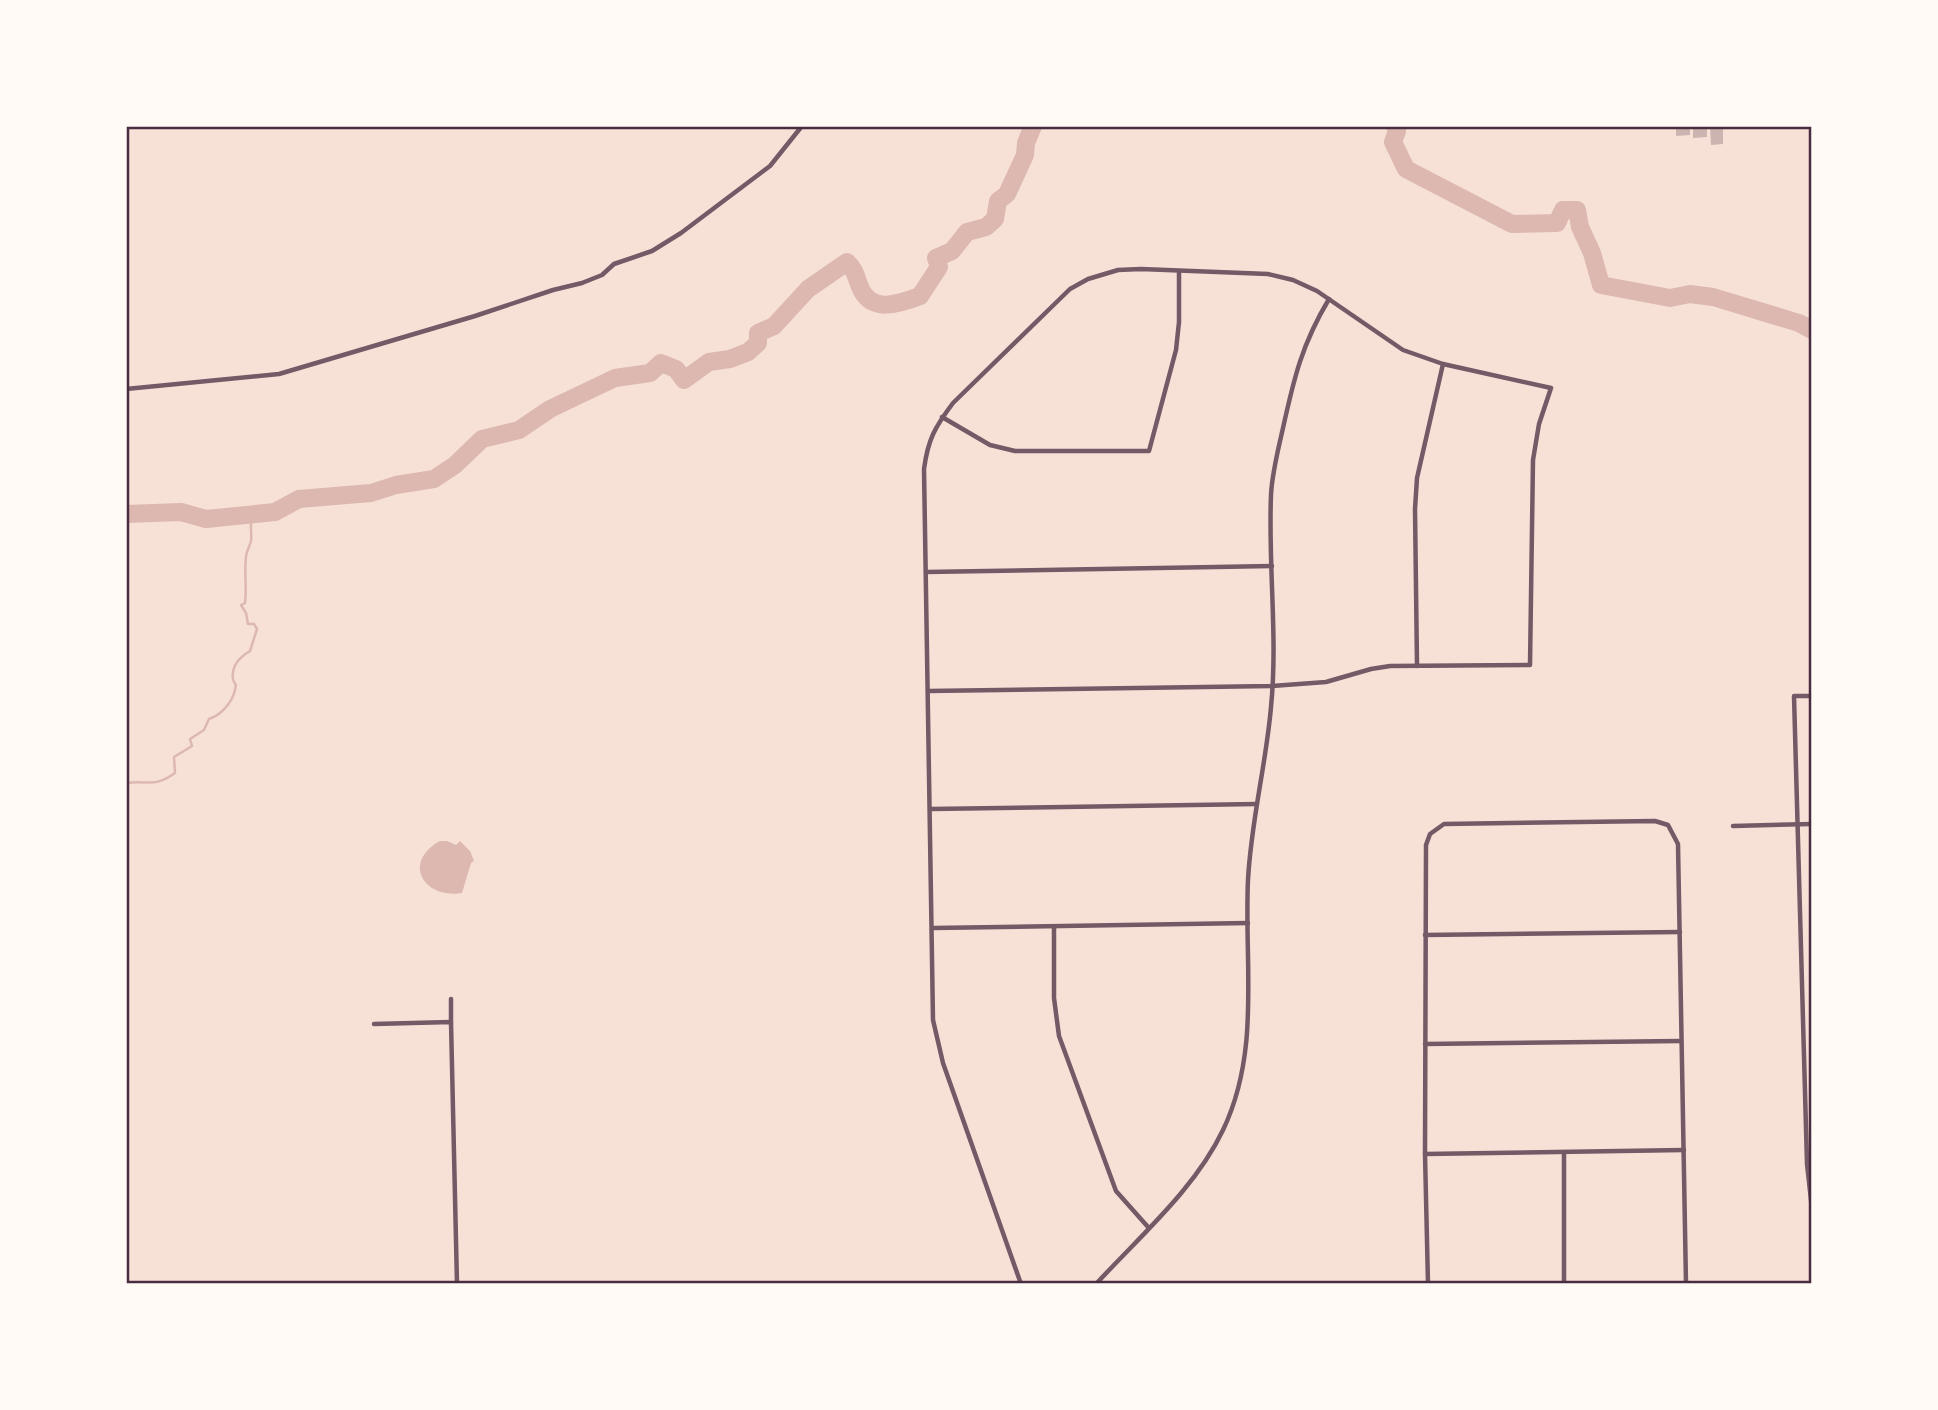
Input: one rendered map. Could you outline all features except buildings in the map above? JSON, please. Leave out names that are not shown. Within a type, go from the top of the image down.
[{"type":"street","points":[[126,389],[279,374],[582,283],[602,275],[614,264],[652,251],[681,233],[770,166],[802,126]]},
{"type":"street","points":[[928,691],[1272,686],[1326,682],[1371,669],[1418,666],[1530,666],[1533,460],[1539,424],[1551,388],[1443,364],[1403,350],[1317,290],[1293,280],[1268,275],[1118,271],[1088,279],[1070,289],[953,403],[942,417],[928,444],[924,468],[932,997],[936,1040],[1021,1284]]},
{"type":"street","points":[[942,417],[990,445],[1015,451],[1149,451],[1176,350],[1179,271]]},
{"type":"street","points":[[1096,1284],[1190,1182],[1209,1156],[1236,1099],[1243,1070],[1248,1037],[1248,880],[1272,706],[1271,494],[1276,457],[1296,368],[1311,329],[1329,299]]},
{"type":"street","points":[[1418,666],[1415,509],[1419,468],[1443,364]]},
{"type":"street","points":[[926,572],[1272,566]]},
{"type":"street","points":[[1812,696],[1794,696],[1807,1164],[1812,1209]]},
{"type":"street","points":[[930,809],[1257,804]]},
{"type":"street","points":[[1428,1284],[1425,935],[1426,845],[1430,834],[1444,824],[1655,821],[1668,825],[1678,844],[1686,1284]]},
{"type":"street","points":[[1733,826],[1812,824]]},
{"type":"street","points":[[933,928],[1248,923]]},
{"type":"street","points":[[1054,928],[1054,998],[1059,1036],[1116,1191],[1148,1227]]},
{"type":"street","points":[[1425,935],[1680,932]]},
{"type":"street","points":[[450,999],[457,1284]]},
{"type":"street","points":[[374,1024],[451,1022]]},
{"type":"street","points":[[1425,1044],[1681,1041]]},
{"type":"street","points":[[1804,1077],[1812,1077]]},
{"type":"street","points":[[1425,1154],[1684,1150]]},
{"type":"street","points":[[1564,1153],[1564,1284]]},
{"type":"shaded area","points":[[440,841],[456,845],[460,841],[470,851],[474,861],[471,863],[462,893],[437,890],[428,885],[422,877],[422,859],[428,850]]},
{"type":"waterway","points":[[126,514],[181,512],[206,519],[275,512],[299,499],[371,493],[396,485],[434,479],[455,465],[482,439],[519,430],[550,409],[615,378],[650,373],[661,363],[676,369],[684,380],[709,362],[730,359],[748,352],[758,343],[758,333],[774,326],[808,289],[847,262],[871,301],[886,305],[920,296],[939,267],[936,258],[952,251],[967,232],[986,227],[995,219],[998,201],[1007,194],[1025,155],[1026,143],[1033,126]]},
{"type":"waterway","points":[[1395,126],[1397,131],[1393,142],[1406,169],[1512,224],[1557,223],[1563,210],[1577,210],[1580,227],[1592,253],[1601,285],[1670,298],[1690,294],[1713,297],[1799,323],[1812,330]]},
{"type":"waterway","points":[[126,783],[156,782],[175,773],[174,757],[192,746],[190,739],[204,730],[209,719],[222,711],[234,695],[236,686],[233,670],[240,659],[250,651],[257,629],[254,624],[248,624],[241,605],[245,603],[245,563],[251,541],[253,513]]}]
